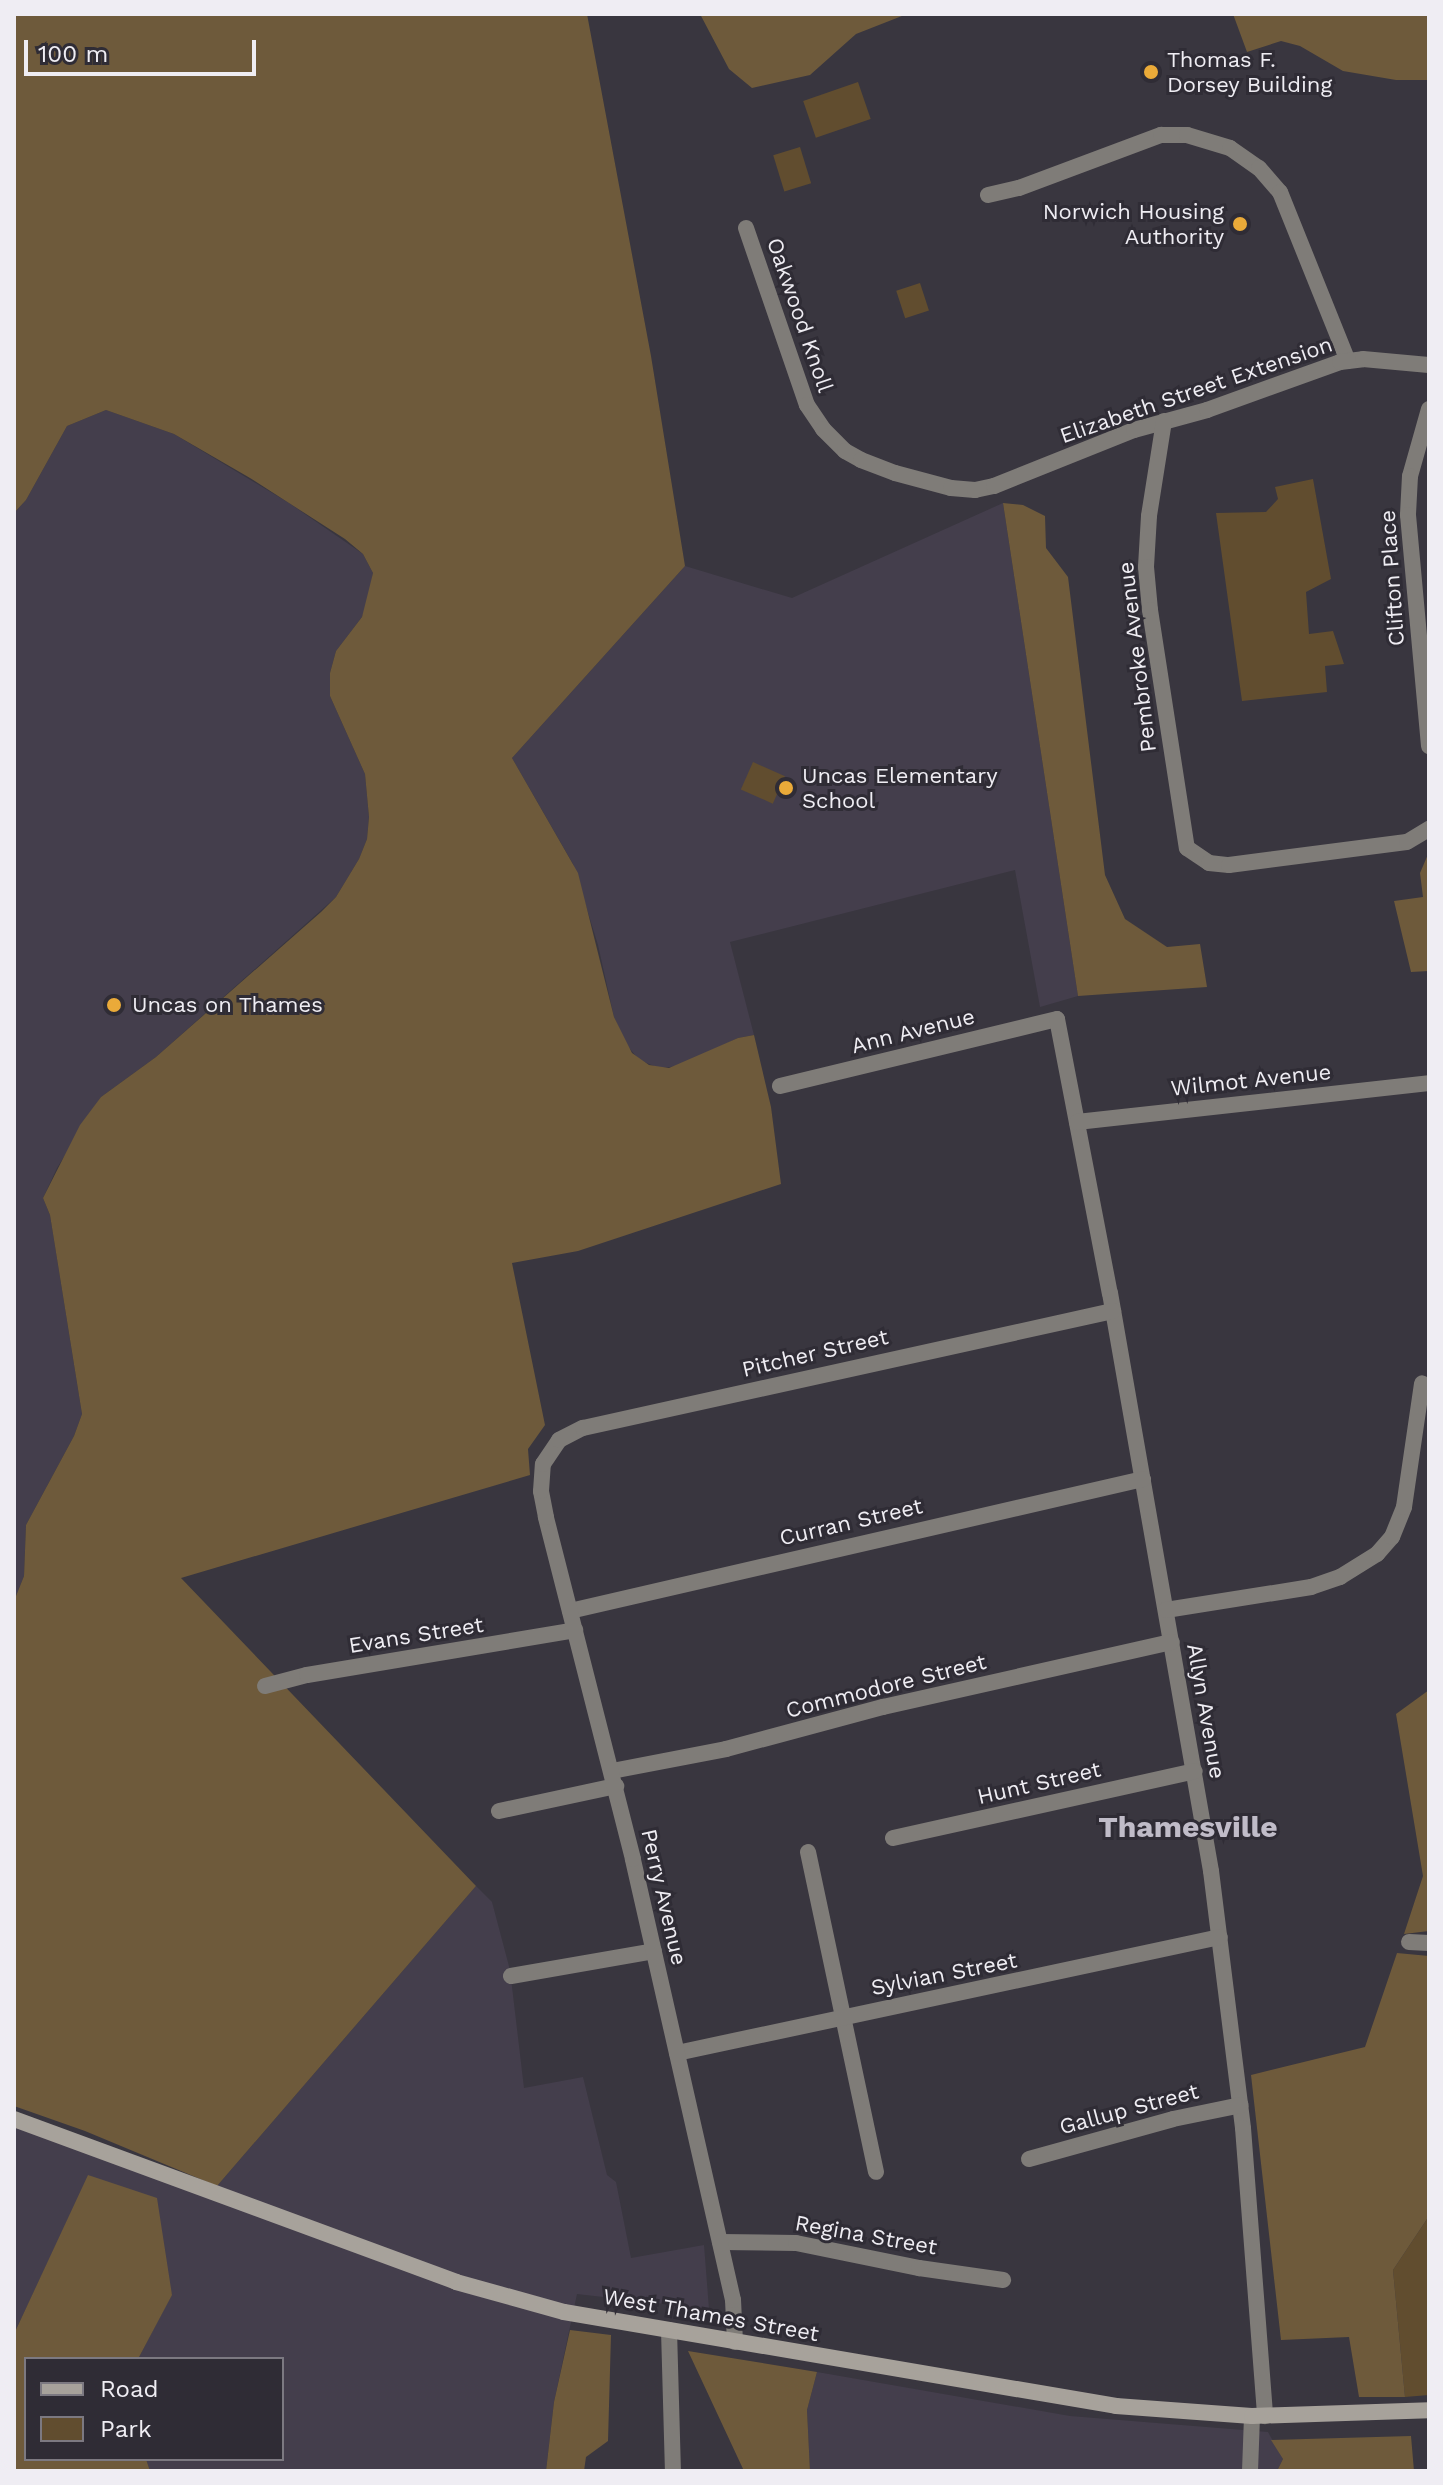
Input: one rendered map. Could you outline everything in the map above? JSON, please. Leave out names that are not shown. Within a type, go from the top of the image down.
[{"type":"main road","name":"West Thames Street","points":[[14,2119],[456,2282],[547,2308],[1071,2401],[1168,2412],[1258,2416],[1429,2410]]},
{"type":"street","points":[[988,195],[1019,188],[1161,135],[1187,135],[1230,148],[1259,168],[1280,192],[1348,361]]},
{"type":"street","name":"Oakwood Knoll","points":[[746,228],[807,405],[832,439],[845,451],[881,469],[951,488],[982,489]]},
{"type":"street","name":"Elizabeth Street Extension","points":[[982,489],[1164,421],[1207,410],[1348,361],[1429,365]]},
{"type":"street","name":"Clifton Place","points":[[1429,409],[1411,469],[1408,498],[1426,680],[1429,746]]},
{"type":"street","name":"Pembroke Avenue","points":[[1164,421],[1149,516],[1146,567],[1187,848],[1200,859],[1229,865],[1407,842],[1429,829]]},
{"type":"street","name":"Ann Avenue","points":[[780,1086],[1057,1019]]},
{"type":"street","name":"Allyn Avenue","points":[[1057,1019],[1195,1771],[1220,1937],[1241,2105],[1263,2360],[1250,2471]]},
{"type":"street","name":"Wilmot Avenue","points":[[1077,1122],[1429,1083]]},
{"type":"street","name":"Pitcher Street","points":[[543,1464],[559,1440],[583,1428],[1113,1311]]},
{"type":"street","points":[[1166,1610],[1311,1587],[1340,1577],[1377,1554],[1392,1537],[1404,1507],[1422,1383]]},
{"type":"street","name":"Perry Avenue","points":[[543,1464],[543,1501],[654,1951],[735,2311],[735,2342]]},
{"type":"street","name":"Curran Street","points":[[570,1611],[1143,1479]]},
{"type":"street","name":"Evans Street","points":[[265,1686],[307,1675],[575,1630]]},
{"type":"street","name":"Commodore Street","points":[[499,1811],[883,1707],[1172,1642]]},
{"type":"street","name":"Hunt Street","points":[[893,1838],[1195,1771]]},
{"type":"street","points":[[808,1852],[876,2172]]},
{"type":"street","name":"Sylvian Street","points":[[677,2053],[1220,1937]]},
{"type":"street","points":[[1409,1942],[1429,1943]]},
{"type":"street","points":[[511,1976],[654,1951]]},
{"type":"street","name":"Gallup Street","points":[[1029,2159],[1173,2119],[1241,2105]]},
{"type":"street","name":"Regina Street","points":[[720,2242],[796,2243],[919,2268],[1003,2280]]},
{"type":"street","points":[[669,2330],[673,2471]]},
{"type":"shaded area","points":[[14,14],[587,14],[651,356],[685,566],[512,758],[578,873],[614,1017],[632,1053],[649,1065],[669,1068],[738,1038],[754,1035],[771,1107],[781,1184],[578,1251],[512,1263],[545,1425],[528,1449],[530,1475],[181,1578],[476,1886],[217,2186],[85,2131],[14,2106],[14,1601],[24,1576],[26,1525],[74,1436],[82,1414],[50,1215],[43,1198],[80,1125],[101,1097],[156,1057],[321,912],[336,897],[359,859],[367,839],[369,817],[365,774],[330,696],[330,673],[336,651],[362,617],[373,573],[363,554],[345,539],[250,478],[174,434],[106,410],[67,426],[26,500],[14,513]]},
{"type":"shaded area","points":[[700,14],[907,14],[856,34],[810,75],[752,88],[729,69]]},
{"type":"shaded area","points":[[1233,14],[1429,14],[1429,80],[1396,80],[1343,71],[1300,46],[1281,41],[1247,52]]},
{"type":"shaded area","name":"Uncas on Thames","points":[[106,410],[174,434],[289,503],[363,554],[373,573],[370,595],[362,617],[336,651],[330,673],[330,696],[365,774],[369,817],[367,839],[359,859],[336,897],[156,1057],[101,1097],[57,1168],[43,1198],[50,1215],[82,1414],[74,1436],[26,1525],[24,1576],[14,1601],[14,513],[26,500],[67,426]]},
{"type":"shaded area","name":"Uncas Elementary School","points":[[1003,503],[1078,996],[1040,1007],[1015,870],[730,942],[754,1035],[738,1038],[680,1066],[659,1068],[639,1060],[626,1044],[614,1017],[598,945],[573,864],[512,758],[685,566],[792,598]]},
{"type":"shaded area","points":[[1003,503],[1023,505],[1045,516],[1046,548],[1068,577],[1105,875],[1125,919],[1167,947],[1200,944],[1207,987],[1078,996]]},
{"type":"shaded area","points":[[1429,852],[1429,971],[1411,972],[1394,901],[1423,897],[1420,873]]},
{"type":"shaded area","points":[[1429,1690],[1429,1931],[1404,1934],[1423,1876],[1396,1714]]},
{"type":"shaded area","points":[[476,1886],[492,1902],[510,1970],[524,2088],[583,2077],[607,2175],[616,2182],[631,2258],[704,2245],[709,2309],[577,2294],[554,2402],[546,2471],[150,2471],[147,2461],[284,2461],[284,2357],[139,2357],[172,2294],[89,2175],[14,2334],[14,2112],[217,2186]]},
{"type":"shaded area","points":[[1397,1953],[1429,1956],[1429,2216],[1393,2270],[1405,2397],[1359,2397],[1349,2337],[1281,2340],[1251,2075],[1365,2047]]},
{"type":"shaded area","points":[[88,2175],[157,2198],[172,2295],[139,2357],[24,2357],[24,2461],[147,2461],[150,2471],[14,2471],[14,2334]]},
{"type":"shaded area","points":[[570,2330],[611,2335],[608,2441],[586,2457],[584,2471],[546,2471],[554,2402]]},
{"type":"shaded area","points":[[688,2351],[817,2372],[807,2410],[810,2471],[744,2471]]},
{"type":"shaded area","points":[[817,2372],[1070,2416],[1268,2432],[1283,2459],[1277,2471],[810,2471],[807,2410]]},
{"type":"shaded area","points":[[1411,2436],[1414,2471],[1277,2471],[1283,2459],[1271,2440]]},
{"type":"green space","points":[[858,82],[871,119],[816,138],[803,101]]},
{"type":"green space","points":[[800,147],[811,183],[784,192],[773,155]]},
{"type":"green space","points":[[920,283],[929,311],[905,318],[896,291]]},
{"type":"green space","points":[[1313,479],[1331,579],[1306,592],[1309,634],[1333,631],[1344,664],[1325,666],[1327,692],[1242,701],[1216,513],[1266,512],[1278,499],[1275,487]]},
{"type":"green space","points":[[753,762],[785,776],[773,804],[741,789]]},
{"type":"green space","points":[[1429,2216],[1429,2395],[1405,2397],[1393,2270]]},
{"type":"place","name":"Thomas F. Dorsey Building","points":[[1151,72]]},
{"type":"place","name":"Norwich Housing Authority","points":[[1240,224]]},
{"type":"place","name":"Uncas Elementary School","points":[[786,788]]},
{"type":"place","name":"Uncas on Thames","points":[[114,1005]]},
{"type":"district","name":"Thamesville","points":[[1188,1827]]}]
